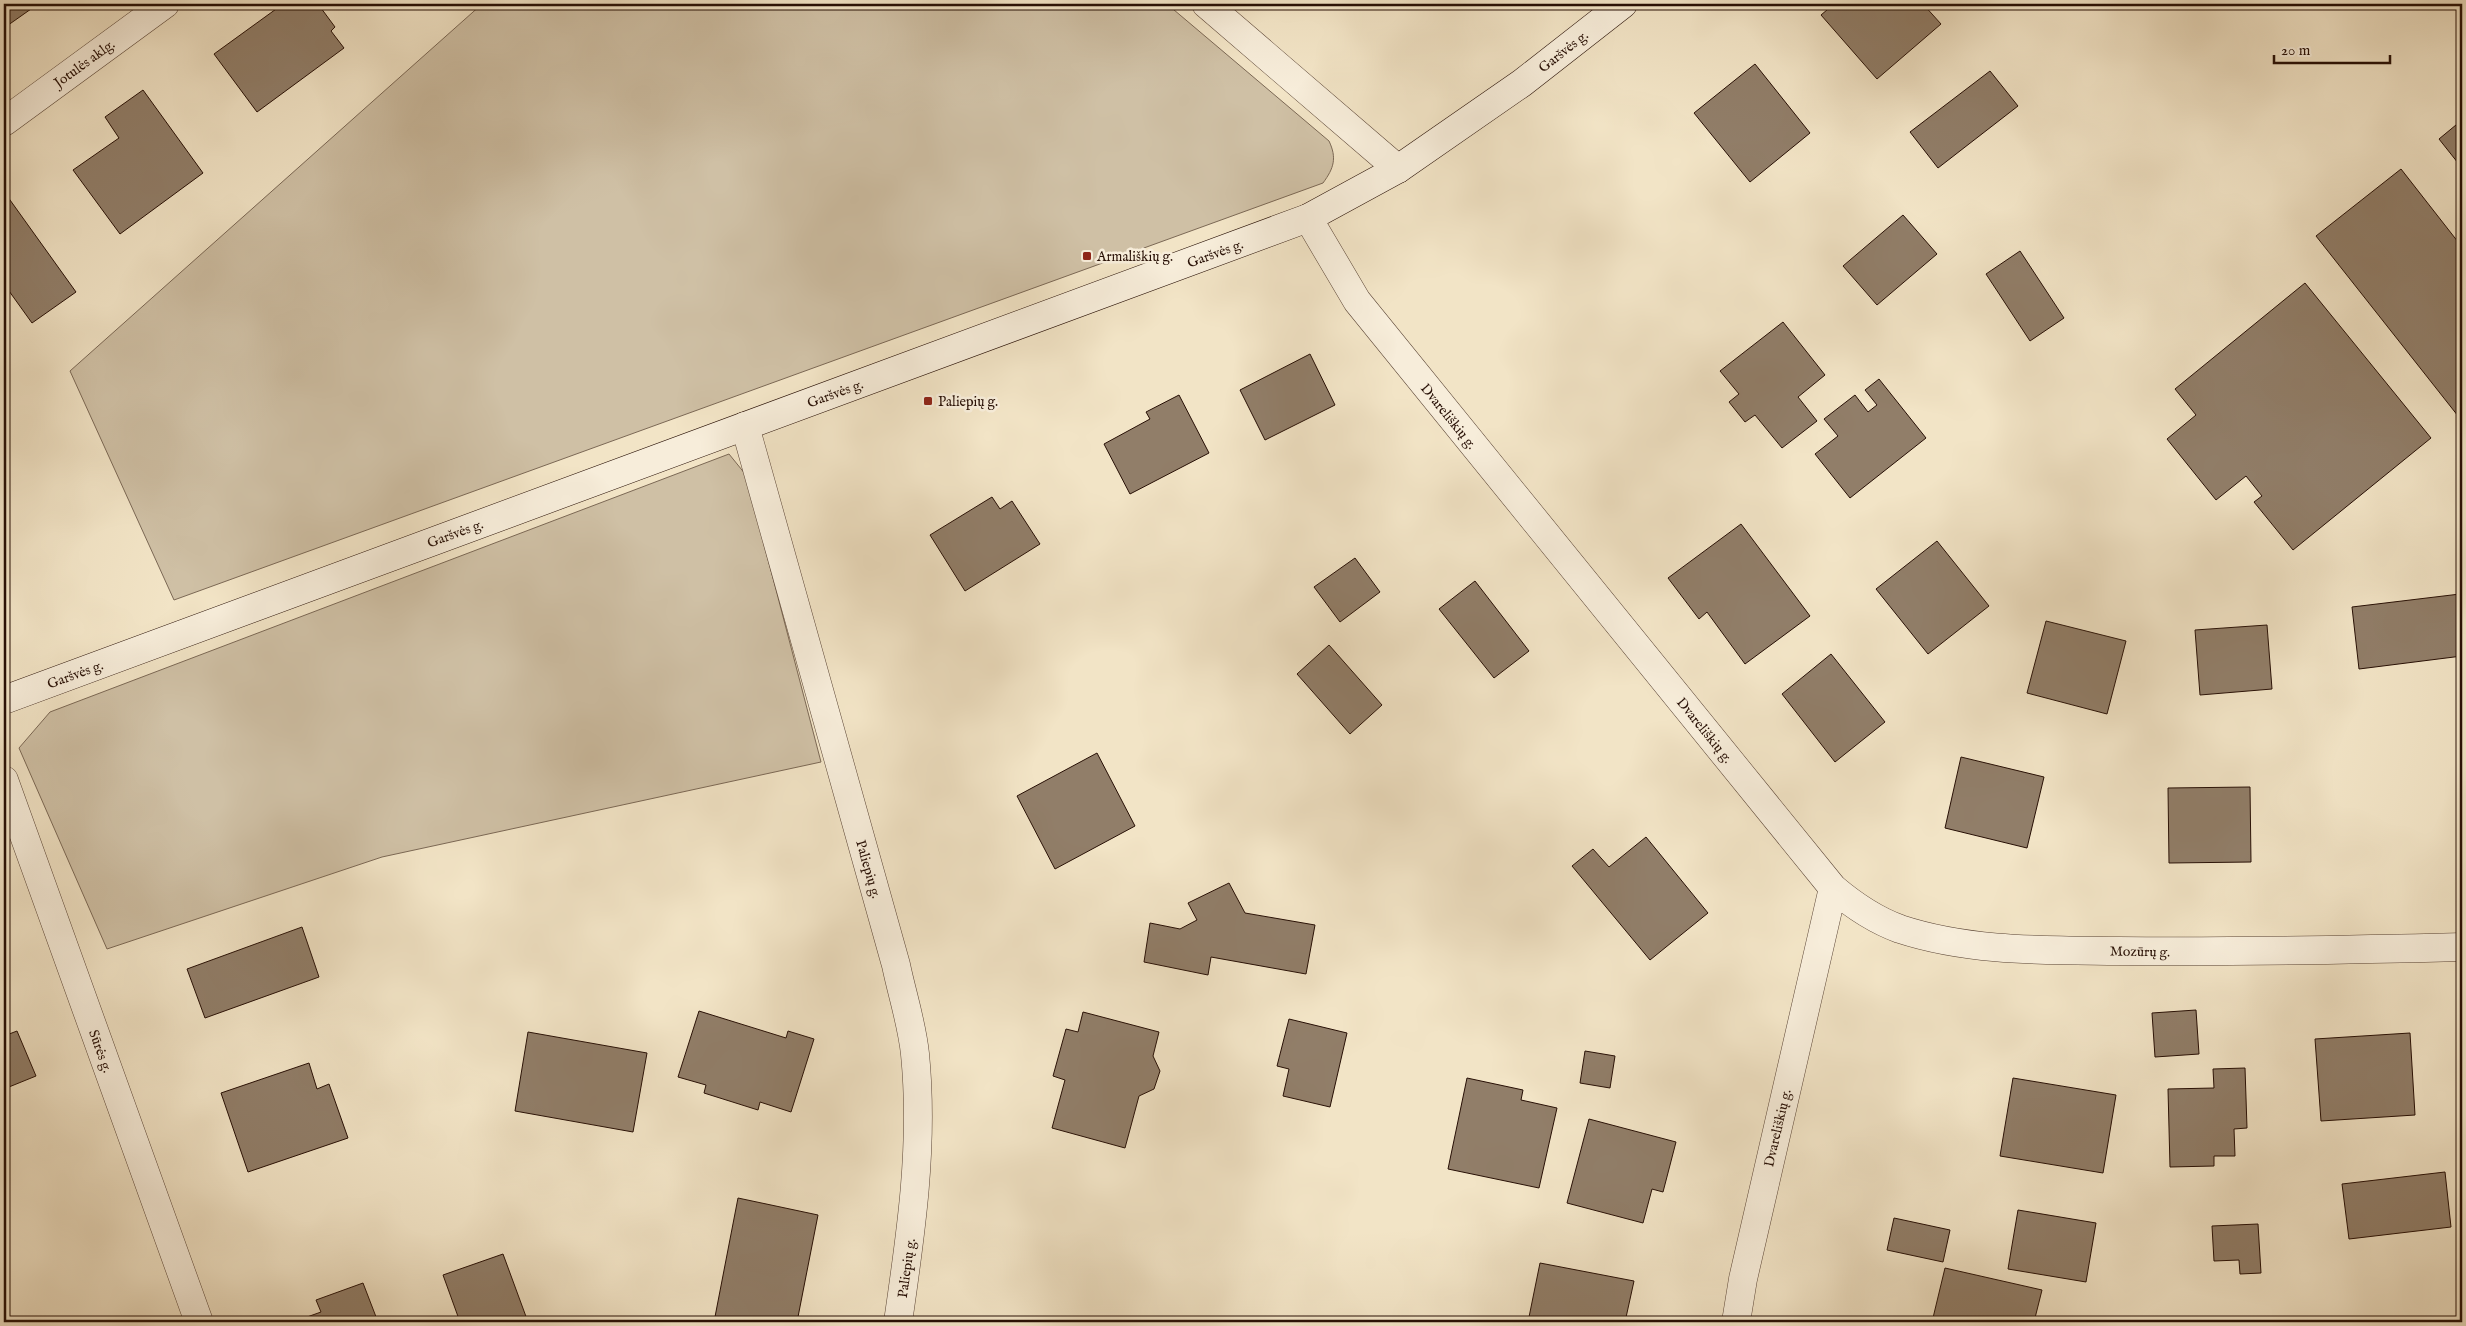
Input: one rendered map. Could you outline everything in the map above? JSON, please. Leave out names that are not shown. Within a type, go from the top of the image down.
[{"type":"street","name":"Jotulės aklg.","points":[[4,122],[165,4]]},
{"type":"street","points":[[1206,4],[1398,169]]},
{"type":"street","name":"Garšvės g.","points":[[4,700],[1308,218],[1398,169],[1522,83],[1622,4]]},
{"type":"street","name":"Dvareliškių g.","points":[[1308,218],[1357,301],[1833,888],[1743,1279],[1736,1322]]},
{"type":"street","name":"Paliepių g.","points":[[745,426],[896,965],[915,1053],[918,1135],[912,1227],[898,1322]]},
{"type":"street","name":"Sūrės g.","points":[[4,780],[199,1322]]},
{"type":"street","name":"Mozūrų g.","points":[[1833,888],[1858,909],[1900,929],[1967,945],[2021,950],[2241,952],[2462,946]]},
{"type":"shaded area","points":[[482,4],[1167,4],[1329,141],[1334,158],[1332,168],[1323,183],[174,600],[70,371]]},
{"type":"shaded area","points":[[729,454],[746,475],[821,762],[382,857],[107,949],[19,748],[50,712]]},
{"type":"building","points":[[4,4],[27,4],[31,9],[4,28]]},
{"type":"building","points":[[283,4],[318,4],[335,27],[331,31],[344,48],[257,112],[214,54]]},
{"type":"building","points":[[1834,4],[1923,4],[1941,24],[1877,79],[1821,15]]},
{"type":"building","points":[[1755,64],[1810,133],[1750,182],[1694,113]]},
{"type":"building","points":[[1990,71],[2018,106],[1938,168],[1910,132]]},
{"type":"building","points":[[143,90],[203,173],[120,234],[73,170],[119,138],[105,117]]},
{"type":"building","points":[[2462,120],[2462,168],[2439,139]]},
{"type":"building","points":[[2401,169],[2462,247],[2462,421],[2316,236]]},
{"type":"building","points":[[5,193],[76,292],[32,323],[4,284]]},
{"type":"building","points":[[1903,215],[1937,254],[1877,305],[1843,266]]},
{"type":"building","points":[[2020,251],[2064,318],[2030,341],[1986,274]]},
{"type":"building","points":[[2305,283],[2431,438],[2293,550],[2254,502],[2262,496],[2246,476],[2216,500],[2167,439],[2196,415],[2175,389]]},
{"type":"building","points":[[1783,322],[1825,375],[1798,397],[1817,421],[1782,448],[1755,415],[1745,422],[1729,402],[1739,394],[1720,371]]},
{"type":"building","points":[[1310,354],[1335,405],[1265,440],[1240,390]]},
{"type":"building","points":[[1879,379],[1926,438],[1850,498],[1815,454],[1838,436],[1824,419],[1855,395],[1868,412],[1877,405],[1865,390]]},
{"type":"building","points":[[1179,395],[1209,453],[1130,494],[1104,444],[1150,419],[1146,412]]},
{"type":"building","points":[[992,497],[1000,509],[1012,501],[1040,544],[965,591],[930,535]]},
{"type":"building","points":[[1741,524],[1810,616],[1745,664],[1707,612],[1699,619],[1668,578]]},
{"type":"building","points":[[1937,541],[1989,606],[1928,654],[1876,589]]},
{"type":"building","points":[[1355,558],[1380,592],[1340,622],[1314,587]]},
{"type":"building","points":[[1475,581],[1529,651],[1494,678],[1439,609]]},
{"type":"building","points":[[2460,594],[2462,656],[2359,669],[2352,607]]},
{"type":"building","points":[[2046,621],[2126,641],[2107,714],[2027,693]]},
{"type":"building","points":[[2267,625],[2272,689],[2200,695],[2195,630]]},
{"type":"building","points":[[1329,645],[1382,705],[1350,734],[1297,674]]},
{"type":"building","points":[[1831,654],[1885,722],[1835,762],[1782,694]]},
{"type":"building","points":[[1097,753],[1135,826],[1055,869],[1017,796]]},
{"type":"building","points":[[1961,757],[2044,777],[2027,848],[1945,828]]},
{"type":"building","points":[[2250,787],[2251,862],[2169,863],[2168,788]]},
{"type":"building","points":[[1646,837],[1708,913],[1650,960],[1572,866],[1593,849],[1609,867]]},
{"type":"building","points":[[1229,883],[1245,913],[1315,925],[1306,974],[1211,957],[1208,975],[1144,962],[1150,923],[1180,929],[1197,920],[1188,903]]},
{"type":"building","points":[[302,927],[319,977],[205,1018],[187,969]]},
{"type":"building","points":[[2196,1010],[2199,1054],[2155,1057],[2152,1013]]},
{"type":"building","points":[[699,1011],[786,1038],[788,1031],[814,1039],[791,1112],[760,1102],[758,1110],[704,1093],[706,1085],[678,1077]]},
{"type":"building","points":[[1083,1012],[1159,1032],[1153,1056],[1160,1071],[1154,1089],[1139,1096],[1125,1148],[1052,1128],[1065,1080],[1053,1076],[1066,1029],[1078,1032]]},
{"type":"building","points":[[1289,1019],[1347,1033],[1330,1107],[1283,1096],[1289,1069],[1277,1066]]},
{"type":"building","points":[[17,1031],[36,1076],[4,1089],[4,1036]]},
{"type":"building","points":[[528,1032],[647,1053],[633,1132],[515,1111]]},
{"type":"building","points":[[2410,1033],[2415,1115],[2321,1121],[2315,1039]]},
{"type":"building","points":[[1585,1051],[1615,1056],[1610,1088],[1580,1083]]},
{"type":"building","points":[[309,1063],[317,1089],[329,1084],[348,1138],[248,1172],[221,1093]]},
{"type":"building","points":[[2245,1068],[2247,1128],[2234,1129],[2235,1156],[2214,1156],[2214,1166],[2170,1167],[2168,1089],[2214,1088],[2213,1069]]},
{"type":"building","points":[[1467,1078],[1523,1090],[1521,1100],[1557,1108],[1539,1188],[1448,1169]]},
{"type":"building","points":[[2013,1078],[2116,1095],[2103,1173],[2000,1156]]},
{"type":"building","points":[[1589,1119],[1676,1142],[1663,1192],[1652,1189],[1643,1223],[1567,1203]]},
{"type":"building","points":[[2445,1172],[2451,1227],[2349,1239],[2342,1184]]},
{"type":"building","points":[[738,1198],[818,1215],[797,1322],[714,1322]]},
{"type":"building","points":[[2018,1210],[2096,1223],[2086,1282],[2008,1269]]},
{"type":"building","points":[[1894,1218],[1950,1230],[1943,1262],[1887,1250]]},
{"type":"building","points":[[2258,1224],[2261,1273],[2240,1274],[2239,1260],[2214,1261],[2212,1226]]},
{"type":"building","points":[[503,1254],[528,1322],[460,1322],[443,1275]]},
{"type":"building","points":[[1540,1263],[1634,1281],[1625,1322],[1528,1322]]},
{"type":"building","points":[[1945,1268],[2042,1290],[2034,1322],[1932,1322]]},
{"type":"building","points":[[363,1283],[378,1322],[293,1322],[321,1312],[316,1300]]},
{"type":"place","name":"Armališkių g.","points":[[1087,256]]},
{"type":"place","name":"Paliepių g.","points":[[928,401]]}]
